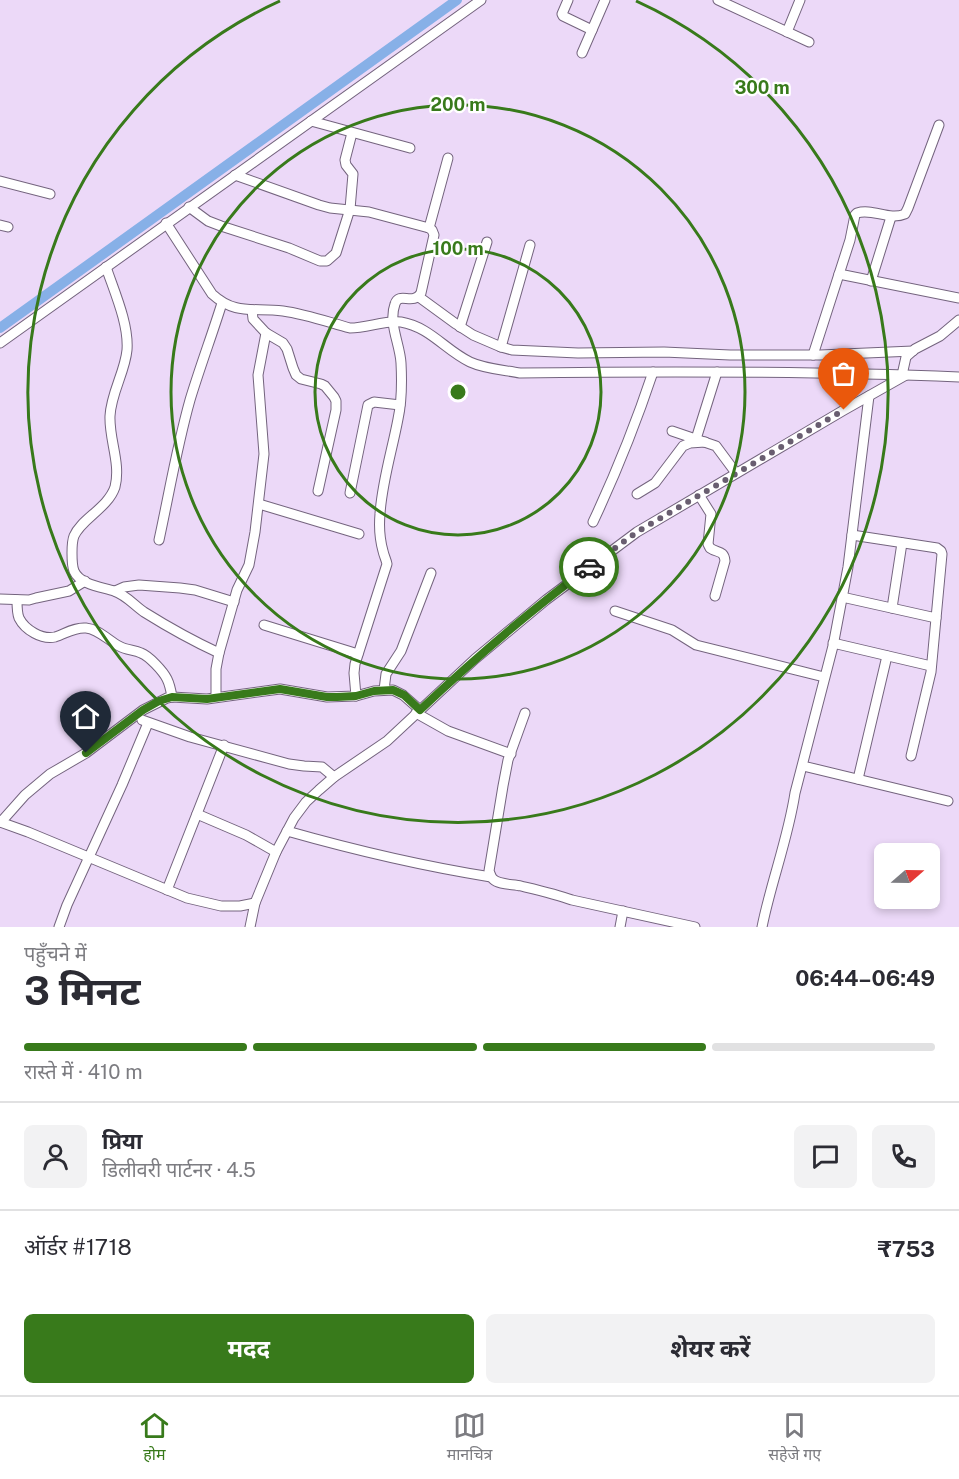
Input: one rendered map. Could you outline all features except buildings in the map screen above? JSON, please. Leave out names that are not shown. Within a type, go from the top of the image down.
[{"type":"street","points":[[0,343],[481,0]]},
{"type":"street","points":[[568,0],[563,16],[592,30]]},
{"type":"street","points":[[582,53],[605,0]]},
{"type":"street","points":[[718,0],[809,42]]},
{"type":"street","points":[[787,32],[801,0]]},
{"type":"street","points":[[310,121],[410,148]]},
{"type":"street","points":[[813,355],[856,213],[863,211],[891,217],[904,214],[939,125]]},
{"type":"street","points":[[189,207],[208,221],[289,248],[320,261],[327,261],[336,253],[350,209],[353,174],[345,160],[352,133]]},
{"type":"street","points":[[429,228],[448,158]]},
{"type":"street","points":[[235,175],[319,205],[369,212],[429,228],[434,235],[419,297]]},
{"type":"street","points":[[0,181],[50,194]]},
{"type":"street","points":[[871,281],[891,217]]},
{"type":"street","points":[[166,223],[212,294],[231,307],[283,311],[350,328],[362,328],[393,316]]},
{"type":"street","points":[[460,327],[487,242]]},
{"type":"street","points":[[501,347],[530,245]]},
{"type":"street","points":[[106,267],[124,321],[127,349],[110,413],[117,476],[114,490],[108,500],[79,528],[74,536],[72,561],[74,572],[85,581],[115,591],[154,619],[219,653]]},
{"type":"street","points":[[839,274],[959,298]]},
{"type":"street","points":[[356,696],[354,667],[387,564],[383,552],[379,517],[400,405],[401,361],[393,316],[395,302],[402,298],[419,297]]},
{"type":"street","points":[[419,297],[460,327],[501,347],[512,350],[578,353],[910,354],[940,336],[959,320]]},
{"type":"street","points":[[159,540],[190,401],[222,303]]},
{"type":"street","points":[[252,310],[253,319],[266,333],[283,343],[296,375],[301,379],[321,384],[336,401],[318,491]]},
{"type":"street","points":[[393,316],[430,333],[471,362],[520,373],[859,373],[959,378]]},
{"type":"street","points":[[216,697],[216,669],[219,653],[234,602],[252,555],[264,453],[258,375],[266,333]]},
{"type":"street","points":[[250,927],[255,903],[276,852],[294,818],[306,802],[334,777],[387,741],[475,659],[546,600],[637,532],[904,374],[910,354]]},
{"type":"street","points":[[593,522],[637,418],[653,372]]},
{"type":"street","points":[[700,440],[717,372]]},
{"type":"street","points":[[762,927],[833,643],[848,567],[869,396]]},
{"type":"street","points":[[351,494],[368,405],[374,402],[400,405]]},
{"type":"street","points":[[672,431],[712,444],[719,449],[736,473]]},
{"type":"street","points":[[637,494],[655,483],[683,446],[700,440]]},
{"type":"street","points":[[699,495],[711,514],[708,543],[710,548],[723,553],[725,557],[715,596]]},
{"type":"street","points":[[259,504],[358,534]]},
{"type":"street","points":[[852,535],[941,550],[931,666],[911,756]]},
{"type":"street","points":[[892,608],[902,543]]},
{"type":"street","points":[[384,690],[386,674],[401,651],[430,573]]},
{"type":"street","points":[[0,599],[29,600],[69,591],[85,581]]},
{"type":"street","points":[[115,591],[139,585],[180,588],[195,590],[234,602]]},
{"type":"street","points":[[842,597],[936,618]]},
{"type":"street","points":[[17,600],[20,620],[34,633],[54,637],[79,629],[92,630],[120,647],[146,656],[166,677],[171,687],[172,697]]},
{"type":"street","points":[[615,611],[672,630],[696,645],[824,677]]},
{"type":"street","points":[[264,625],[358,654]]},
{"type":"street","points":[[833,643],[931,666]]},
{"type":"street","points":[[858,779],[887,656]]},
{"type":"street","points":[[255,903],[221,906],[187,898],[1,822],[36,784],[86,753],[135,716],[159,701],[172,697],[207,699],[280,689],[327,697],[356,696],[393,690],[404,695],[418,712],[455,733],[511,754]]},
{"type":"street","points":[[491,878],[490,860],[502,786],[525,713]]},
{"type":"street","points":[[135,716],[148,723],[190,737],[289,764],[322,767],[334,777]]},
{"type":"street","points":[[59,927],[148,723]]},
{"type":"street","points":[[167,890],[224,745]]},
{"type":"street","points":[[803,766],[948,801]]},
{"type":"street","points":[[197,814],[240,832],[276,852]]},
{"type":"street","points":[[287,831],[444,870],[491,878],[494,881],[519,885],[572,900],[695,927]]},
{"type":"street","points":[[620,927],[623,911]]},
{"type":"waterway","points":[[0,328],[457,0]]},
{"type":"way so far","points":[[589,567],[637,532],[844,410]]},
{"type":"route","points":[[86,753],[143,710],[172,697],[207,699],[280,689],[337,697],[393,690],[404,695],[420,710],[475,659],[589,567]]}]
